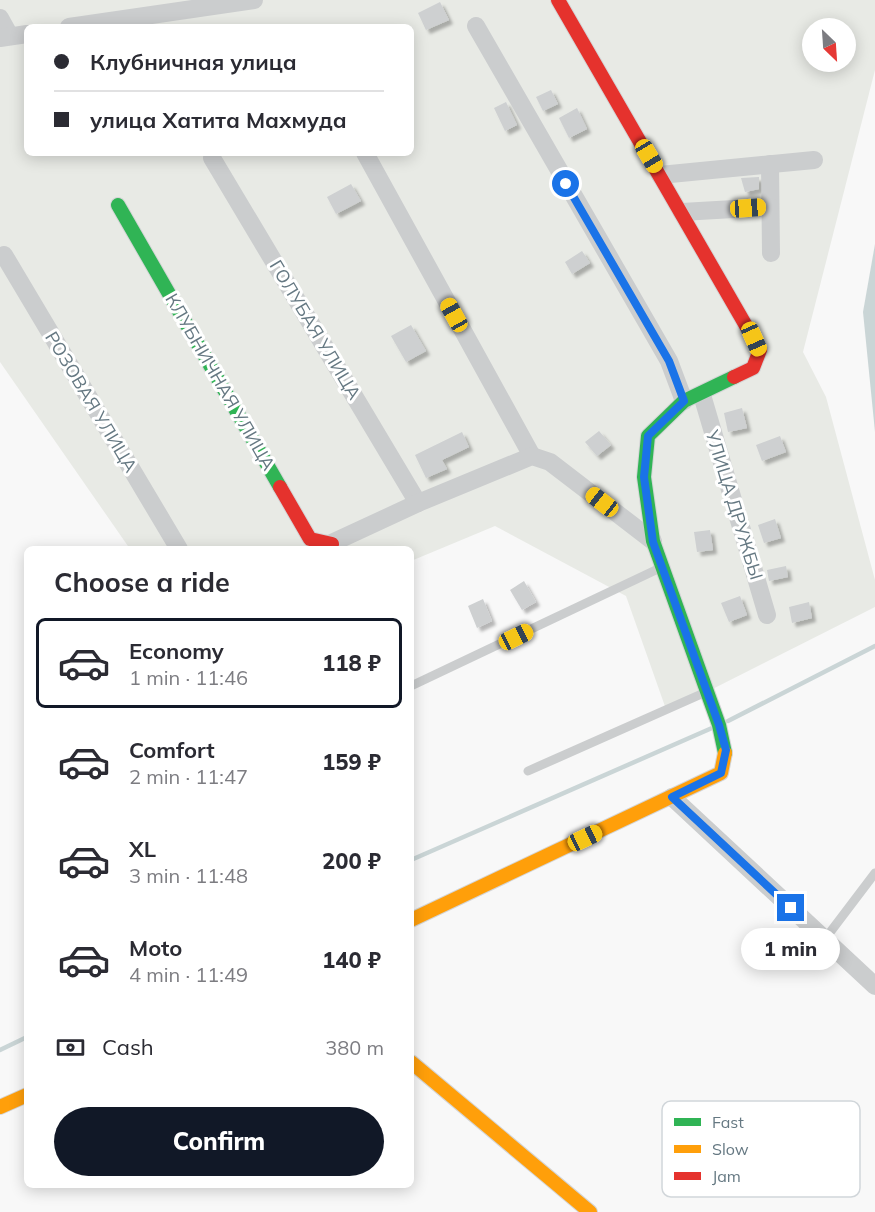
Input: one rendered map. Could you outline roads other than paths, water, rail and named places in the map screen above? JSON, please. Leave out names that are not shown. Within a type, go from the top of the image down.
[{"type":"street","points":[[81,24],[146,7],[254,0]]},
{"type":"street","points":[[414,919],[721,773],[726,750],[708,691],[653,542],[644,477],[648,436],[684,401],[702,395],[753,368],[760,350],[749,327],[558,0]]},
{"type":"street","points":[[0,18],[12,36]]},
{"type":"street","points":[[476,26],[669,361],[684,401]]},
{"type":"street","points":[[367,156],[532,456]]},
{"type":"street","name":"ГОЛУБАЯ УЛИЦА","points":[[212,158],[418,503]]},
{"type":"street","points":[[660,175],[813,160]]},
{"type":"street","points":[[770,164],[771,253]]},
{"type":"street","name":"КЛУБНИЧНАЯ УЛИЦА","points":[[118,205],[310,539],[324,546]]},
{"type":"street","points":[[682,212],[770,207]]},
{"type":"street","name":"РОЗОВАЯ УЛИЦА","points":[[4,255],[177,546]]},
{"type":"street","name":"УЛИЦА ДРУЖБЫ","points":[[702,395],[767,615]]},
{"type":"street","points":[[328,546],[418,503],[532,456],[550,462],[653,542]]},
{"type":"street","points":[[672,797],[875,986]]},
{"type":"street","points":[[414,1065],[590,1212]]},
{"type":"street","points":[[0,1107],[24,1096]]},
{"type":"lane","points":[[414,685],[663,567]]},
{"type":"lane","points":[[528,771],[708,691]]},
{"type":"lane","points":[[825,939],[875,873]]},
{"type":"waterway","points":[[728,721],[875,646]]},
{"type":"waterway","points":[[414,859],[712,728]]},
{"type":"waterway","points":[[0,1050],[24,1038]]}]
